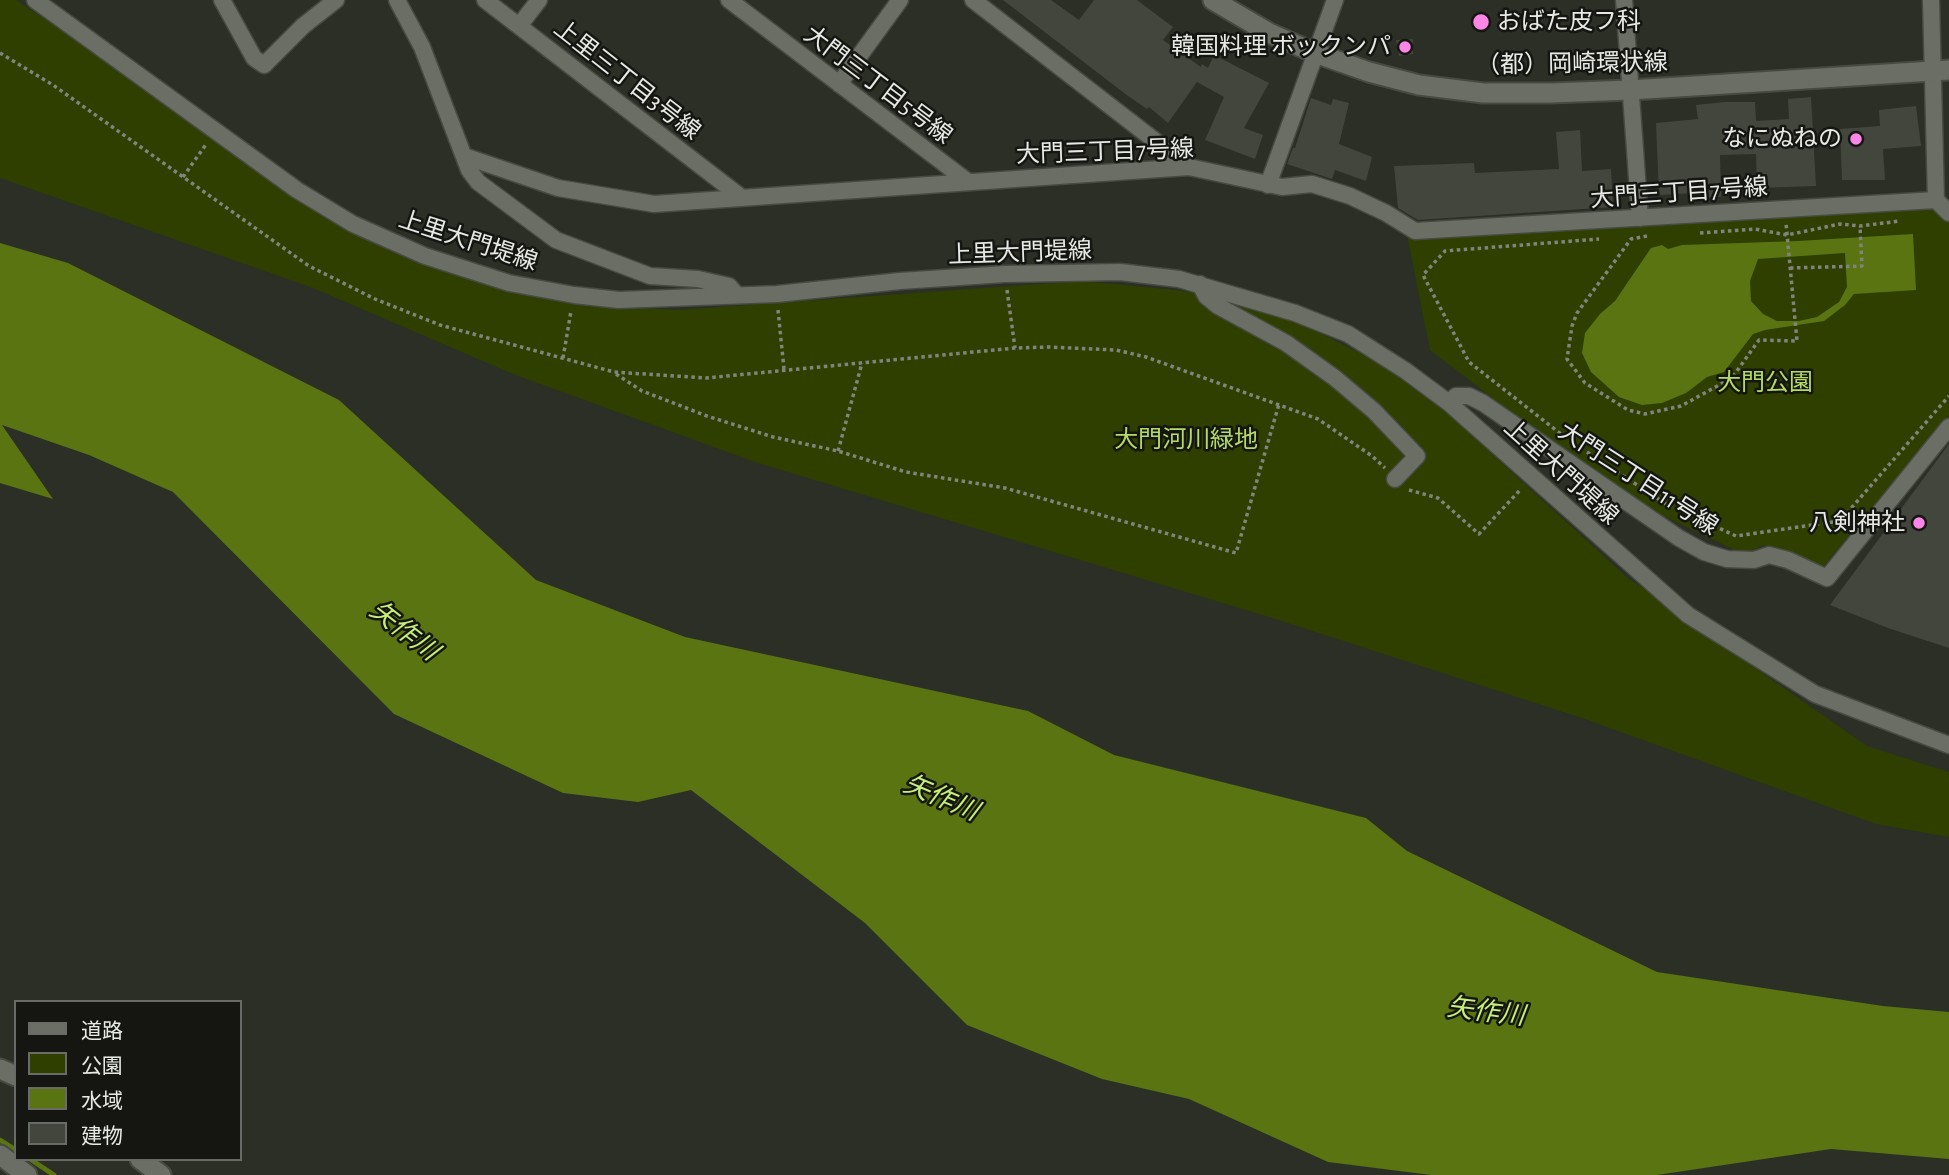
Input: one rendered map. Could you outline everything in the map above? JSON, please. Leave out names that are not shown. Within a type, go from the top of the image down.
[{"type":"street","name":"上里大門堤線","points":[[35,0],[297,190],[354,224],[425,256],[509,283],[619,300],[777,294],[901,281],[1005,274],[1120,272],[1179,279],[1295,313],[1348,334],[1406,371],[1449,403],[1688,615],[1815,694],[1949,745]]},
{"type":"street","points":[[222,0],[254,58],[264,65],[303,26],[336,0]]},
{"type":"street","points":[[397,0],[422,47],[469,170],[478,182],[556,240],[650,276],[698,279],[729,286],[737,295]]},
{"type":"street","name":"上里三丁目3号線","points":[[485,0],[741,197]]},
{"type":"street","points":[[519,26],[539,0]]},
{"type":"street","name":"大門三丁目5号線","points":[[729,0],[967,181]]},
{"type":"street","points":[[839,84],[900,0]]},
{"type":"street","points":[[973,0],[1189,167]]},
{"type":"street","name":"（都）岡崎環状線","points":[[1213,0],[1269,33],[1315,54],[1419,85],[1483,93],[1630,90],[1941,71]]},
{"type":"street","points":[[1268,184],[1335,0]]},
{"type":"street","points":[[1624,0],[1640,218]]},
{"type":"street","points":[[1931,0],[1941,71],[1936,200],[1949,213]]},
{"type":"street","name":"大門三丁目7号線","points":[[464,156],[558,188],[654,204],[1189,167],[1282,187],[1312,184],[1350,196],[1416,231],[1936,200]]},
{"type":"street","points":[[1200,284],[1206,296],[1218,306],[1286,343],[1335,378],[1374,411],[1417,456],[1395,479]]},
{"type":"street","name":"大門三丁目11号線","points":[[1449,403],[1456,396],[1469,396],[1483,403],[1679,538],[1704,552],[1727,559],[1754,560],[1769,555],[1788,560],[1826,579],[1949,427]]},
{"type":"street","points":[[0,1155],[27,1175]]},
{"type":"street","points":[[143,1161],[161,1175]]},
{"type":"path","points":[[0,53],[53,85],[309,266],[375,299],[440,326],[614,372],[706,378],[1015,348],[1116,351],[1146,357],[1318,419],[1372,456],[1408,489],[1438,498],[1479,534],[1532,477]]},
{"type":"path","points":[[182,177],[216,130]]},
{"type":"path","points":[[1689,233],[1755,229],[1787,235],[1840,224],[1860,226],[1909,219]]},
{"type":"path","points":[[1790,268],[1862,266],[1860,226]]},
{"type":"path","points":[[1628,236],[1655,234],[1631,239],[1577,313],[1567,359],[1584,383],[1628,410],[1645,414],[1681,406],[1734,375],[1759,340],[1797,341],[1787,239]]},
{"type":"path","points":[[1570,441],[1469,362],[1423,275],[1445,251],[1602,239]]},
{"type":"path","points":[[1005,274],[1015,348]]},
{"type":"path","points":[[777,294],[784,369]]},
{"type":"path","points":[[563,358],[574,295]]},
{"type":"path","points":[[838,451],[862,363]]},
{"type":"path","points":[[614,372],[642,391],[773,437],[838,451],[906,472],[1005,488],[1236,553],[1279,404]]},
{"type":"path","points":[[1581,448],[1666,504],[1736,536],[1840,521],[1949,396]]},
{"type":"green space","name":"大門河川緑地","points":[[0,0],[16,0],[72,37],[292,196],[350,231],[444,272],[517,293],[580,305],[678,310],[1082,281],[1176,290],[1225,299],[1298,322],[1398,375],[1437,404],[1630,580],[1656,595],[1685,619],[1867,746],[1949,772],[1949,837],[1876,824],[1582,718],[1266,616],[755,462],[513,374],[313,288],[0,178]]},
{"type":"green space","name":"大門公園","points":[[1935,209],[1949,223],[1949,415],[1821,569],[1783,549],[1762,545],[1751,553],[1741,553],[1651,510],[1555,446],[1430,350],[1407,235],[1420,240]]},
{"type":"water","points":[[1913,234],[1916,290],[1854,294],[1845,305],[1824,321],[1753,334],[1724,372],[1707,377],[1686,393],[1662,403],[1642,405],[1619,397],[1591,372],[1582,353],[1585,333],[1615,301],[1651,248],[1662,245],[1668,249],[1682,245]],"holes":[[[1845,253],[1847,287],[1839,302],[1817,317],[1799,321],[1777,321],[1763,314],[1751,301],[1750,281],[1758,259]]]},
{"type":"water","name":"矢作川","points":[[0,243],[68,263],[339,400],[536,580],[685,637],[1028,711],[1114,755],[1366,818],[1407,851],[1657,972],[1883,1006],[1949,1012],[1949,1159],[1831,1149],[1657,1175],[1431,1175],[1328,1162],[1189,1099],[1102,1079],[967,1025],[865,923],[691,790],[638,802],[563,793],[394,714],[173,492],[89,455],[2,425],[53,499],[0,483]]},
{"type":"building","points":[[1003,0],[1051,0],[1079,20],[1094,0],[1137,0],[1173,27],[1163,40],[1201,67],[1202,64],[1208,68],[1214,55],[1269,83],[1244,128],[1263,135],[1255,159],[1205,140],[1224,97],[1197,82],[1168,123],[1149,107],[1147,109],[1128,96]]},
{"type":"building","name":"韓国料理 ボックンパ","points":[[1413,39],[1413,54],[1399,56],[1396,40]]},
{"type":"building","points":[[1811,97],[1816,186],[1757,188],[1756,154],[1720,155],[1721,197],[1694,198],[1694,193],[1659,195],[1656,123],[1698,119],[1696,105],[1725,102],[1755,102],[1756,121],[1789,119],[1788,99]]},
{"type":"building","points":[[1311,98],[1331,105],[1333,99],[1349,103],[1339,144],[1372,157],[1366,181],[1335,170],[1332,179],[1287,164]]},
{"type":"building","points":[[1916,106],[1921,146],[1883,149],[1885,180],[1842,180],[1840,129],[1880,126],[1879,110]]},
{"type":"building","points":[[1580,130],[1582,171],[1611,169],[1613,207],[1418,220],[1398,208],[1394,166],[1474,163],[1475,173],[1559,169],[1556,132]]},
{"type":"building","name":"八剣神社","points":[[1949,444],[1949,648],[1830,605]]},
{"type":"waterway","points":[[0,1140],[14,1149]]},
{"type":"waterway","points":[[33,1161],[54,1175]]},
{"type":"place","name":"おばた皮フ科","points":[[1481,22]]},
{"type":"place","name":"韓国料理 ボックンパ","points":[[1405,47]]},
{"type":"place","name":"なにぬねの","points":[[1856,139]]},
{"type":"place","name":"八剣神社","points":[[1919,523]]}]
